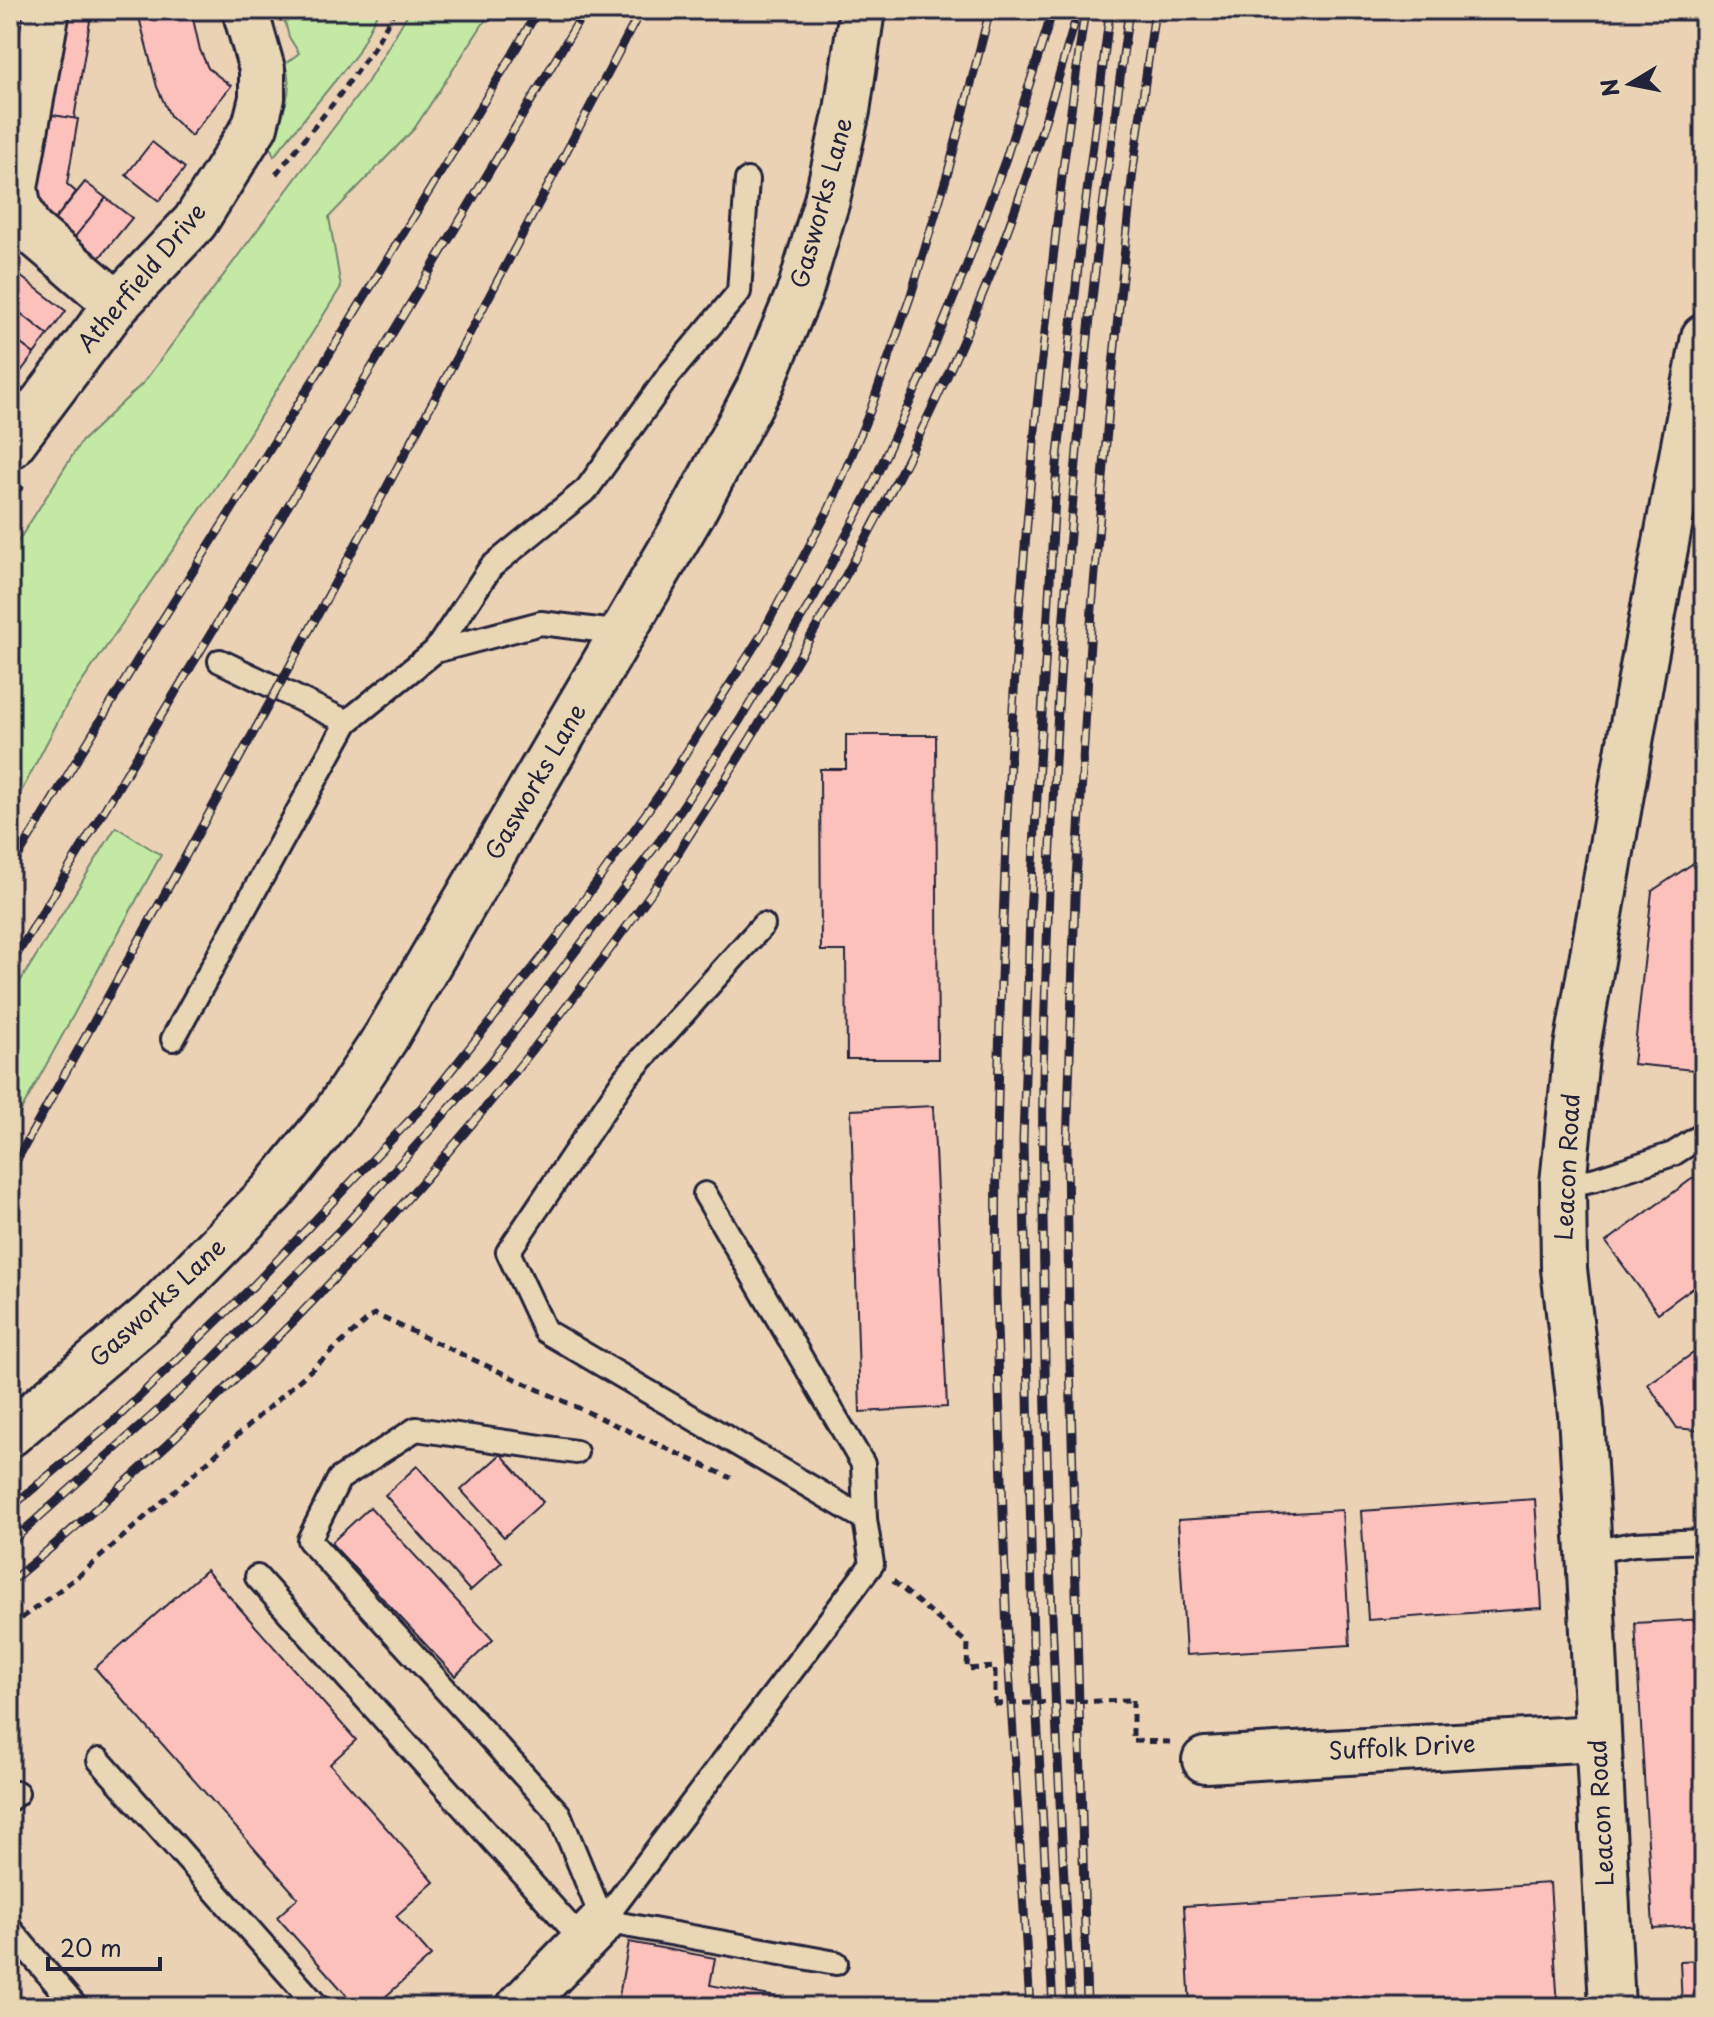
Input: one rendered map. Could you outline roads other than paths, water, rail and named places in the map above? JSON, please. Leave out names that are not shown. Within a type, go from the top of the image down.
[{"type":"street","points":[[47,10],[15,187],[18,206],[29,229],[117,304]]},
{"type":"street","name":"Atherfield Drive","points":[[10,446],[117,304],[195,222],[255,126],[262,98],[262,69],[245,10]]},
{"type":"street","name":"Gasworks Lane","points":[[10,1434],[153,1313],[272,1192],[335,1114],[386,1037],[694,510],[761,384],[800,291],[827,200],[847,111],[862,10]]},
{"type":"street","name":"Leacon Road","points":[[1612,2007],[1581,1414],[1564,1269],[1563,1186],[1577,1047],[1704,337]]},
{"type":"street","name":"Suffolk Drive","points":[[1195,1751],[1598,1738]]},
{"type":"street","points":[[519,2007],[593,1931]]},
{"type":"lane","points":[[173,1039],[347,722],[435,651],[491,567],[587,489],[669,375],[739,292],[747,180]]},
{"type":"lane","points":[[435,651],[541,623],[623,633]]},
{"type":"lane","points":[[220,661],[347,722]]},
{"type":"lane","points":[[763,925],[625,1078],[508,1252],[545,1331],[865,1519]]},
{"type":"lane","points":[[1563,1186],[1596,1179],[1673,1154],[1704,1134]]},
{"type":"lane","points":[[593,1931],[872,1564],[865,1519],[863,1464],[705,1194]]},
{"type":"lane","points":[[576,1452],[416,1429],[339,1479],[309,1540],[559,1814],[593,1931]]},
{"type":"lane","points":[[1589,1552],[1634,1544],[1704,1541]]},
{"type":"lane","points":[[257,1577],[593,1931],[836,1963]]},
{"type":"lane","points":[[99,1760],[318,2007]]},
{"type":"lane","points":[[10,1929],[76,2007]]},
{"type":"railway","points":[[10,870],[538,10]]},
{"type":"railway","points":[[10,966],[585,10]]},
{"type":"railway","points":[[10,1172],[330,593],[641,10]]},
{"type":"railway","points":[[10,1508],[115,1420],[254,1285],[422,1107],[554,942],[661,792],[762,634],[830,507],[870,411],[911,295],[948,172],[990,10]]},
{"type":"railway","points":[[10,1543],[194,1378],[346,1224],[491,1062],[661,839],[740,720],[815,595],[869,492],[965,270],[1006,158],[1053,10]]},
{"type":"railway","points":[[1030,2007],[1007,1637],[996,1295],[1001,978],[1017,639],[1038,396],[1063,168],[1085,10]]},
{"type":"railway","points":[[1053,2007],[1033,1644],[1023,1141],[1030,914],[1057,464],[1110,10]]},
{"type":"railway","points":[[1071,2007],[1050,1555],[1043,1072],[1051,839],[1070,533],[1100,229],[1129,10]]},
{"type":"railway","points":[[1087,2007],[1067,1149],[1075,897],[1092,608],[1110,395],[1133,170],[1155,10]]},
{"type":"railway","points":[[10,1582],[102,1504],[190,1423],[359,1252],[516,1070],[667,871],[828,607],[920,433],[962,343],[1007,231],[1074,25]]}]
